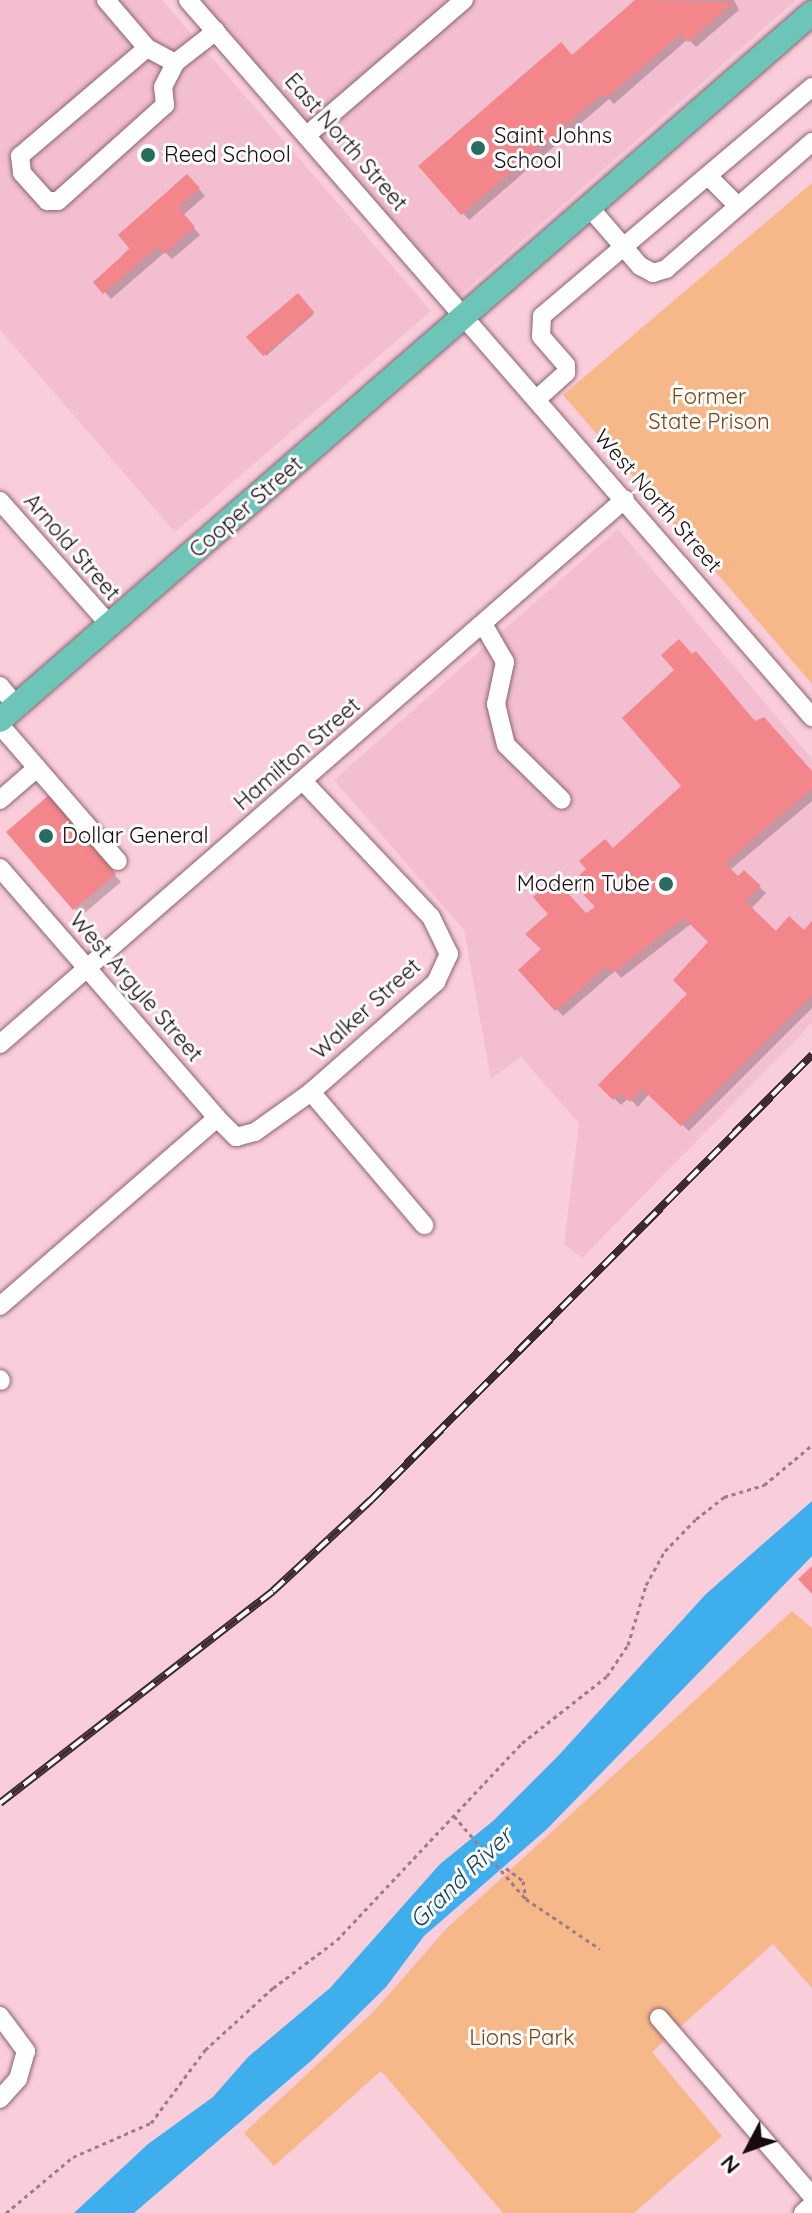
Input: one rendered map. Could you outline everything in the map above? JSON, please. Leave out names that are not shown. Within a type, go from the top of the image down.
[{"type":"main road","name":"Cooper Street","points":[[5,717],[493,295],[812,13]]},
{"type":"street","points":[[106,0],[147,48],[175,63]]},
{"type":"street","name":"East North Street","points":[[188,0],[467,317]]},
{"type":"street","points":[[307,135],[464,0]]},
{"type":"street","points":[[147,48],[20,156],[22,173],[47,201],[58,201],[165,105],[163,87],[175,63],[216,31]]},
{"type":"street","points":[[538,398],[566,373],[566,365],[541,336],[542,316],[625,249],[812,87]]},
{"type":"street","points":[[590,208],[625,249],[653,273],[666,269],[812,142]]},
{"type":"street","points":[[709,177],[737,205]]},
{"type":"street","name":"West North Street","points":[[467,317],[812,717]]},
{"type":"street","name":"Hamilton Street","points":[[0,1044],[625,499]]},
{"type":"street","name":"Arnold Street","points":[[0,501],[109,624]]},
{"type":"street","points":[[483,624],[505,662],[496,704],[506,745],[562,800]]},
{"type":"street","points":[[0,672],[6,679],[0,684],[5,717],[37,768],[118,861]]},
{"type":"street","points":[[0,800],[37,768]]},
{"type":"street","name":"Walker Street","points":[[236,1137],[266,1128],[311,1092],[436,982],[449,954],[431,917],[303,781]]},
{"type":"street","name":"West Argyle Street","points":[[0,868],[236,1137]]},
{"type":"street","points":[[311,1092],[424,1225]]},
{"type":"street","points":[[0,1306],[217,1118]]},
{"type":"street","points":[[0,2016],[26,2051],[18,2079],[0,2099]]},
{"type":"street","points":[[659,2018],[812,2196]]},
{"type":"street","points":[[803,2213],[812,2205]]},
{"type":"path","points":[[6,2213],[73,2157],[151,2123],[205,2050],[273,1988],[337,1940],[522,1743],[607,1676],[628,1645],[633,1613],[665,1551],[696,1519],[724,1497],[764,1485],[812,1445]]},
{"type":"path","points":[[454,1816],[526,1899],[600,1949]]},
{"type":"path","points":[[506,1868],[523,1881],[526,1899]]},
{"type":"shaded area","name":"Reed School","points":[[0,0],[162,0],[431,311],[175,532],[0,330]]},
{"type":"shaded area","name":"Saint Johns School","points":[[199,0],[796,0],[459,296]]},
{"type":"shaded area","points":[[618,529],[812,759],[812,1023],[582,1258],[564,1244],[579,1123],[521,1057],[491,1079],[464,930],[334,780]]},
{"type":"green space","name":"Former State Prison","points":[[812,183],[812,684],[563,395]]},
{"type":"green space","name":"Lions Park","points":[[792,1611],[812,1628],[812,1988],[773,1944],[652,2052],[722,2136],[634,2213],[503,2213],[381,2071],[274,2166],[244,2133],[374,2011],[446,1929]]},
{"type":"water","name":"Grand River","points":[[812,1501],[812,1556],[547,1829],[424,1936],[386,1987],[312,2060],[134,2213],[74,2213],[148,2144],[213,2097],[248,2057],[330,1988],[440,1864],[493,1821],[558,1756],[706,1594]]},
{"type":"building","points":[[635,0],[734,2],[688,42],[681,34],[606,98],[602,94],[461,215],[418,166],[561,42],[572,55]]},
{"type":"building","points":[[187,174],[200,188],[178,207],[195,227],[164,254],[157,247],[103,294],[93,282],[130,249],[118,235]]},
{"type":"building","points":[[298,293],[314,312],[263,356],[246,337]]},
{"type":"building","name":"Modern Tube","points":[[679,639],[692,654],[696,651],[755,721],[764,717],[812,771],[812,789],[725,863],[738,876],[744,870],[761,886],[745,901],[776,931],[789,916],[804,930],[812,921],[812,995],[681,1126],[642,1089],[630,1102],[621,1093],[613,1100],[598,1085],[687,994],[673,980],[708,942],[684,918],[613,973],[607,966],[555,1011],[518,970],[541,949],[525,934],[548,914],[533,897],[554,878],[586,913],[595,907],[572,882],[586,869],[579,861],[605,839],[613,848],[681,786],[622,718],[674,670],[661,655]]},
{"type":"building","points":[[49,795],[116,874],[73,910],[6,832]]},
{"type":"building","points":[[812,1566],[812,1594],[798,1579]]},
{"type":"railway","points":[[0,1803],[273,1591],[371,1500],[812,1055]]},
{"type":"place","name":"Saint Johns School","points":[[478,148]]},
{"type":"place","name":"Reed School","points":[[148,155]]},
{"type":"place","name":"Dollar General","points":[[46,836]]},
{"type":"place","name":"Modern Tube","points":[[666,884]]}]
